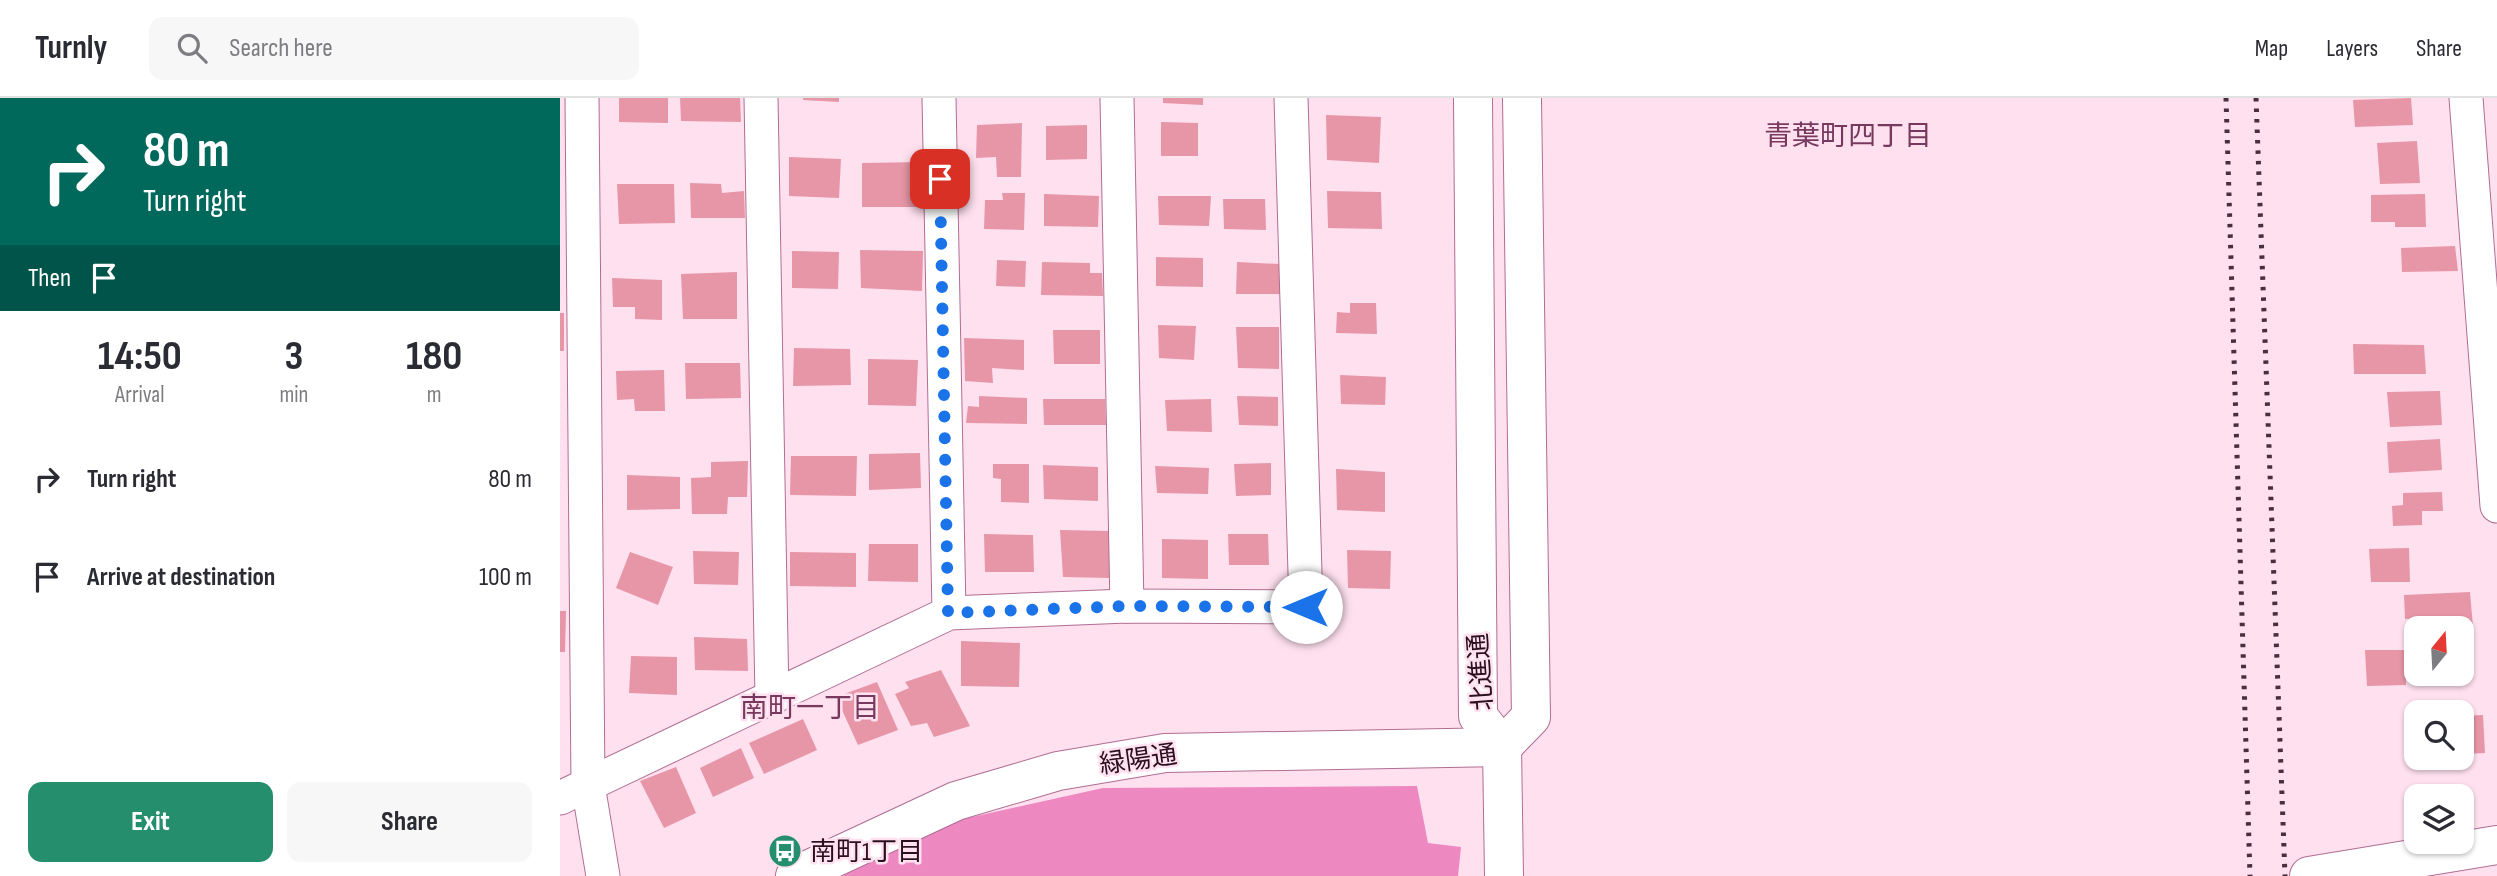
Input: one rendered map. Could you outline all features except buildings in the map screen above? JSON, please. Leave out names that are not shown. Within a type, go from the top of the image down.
[{"type":"street","points":[[582,98],[571,289],[574,792],[603,876]]},
{"type":"street","points":[[761,98],[772,699]]},
{"type":"street","points":[[939,98],[948,613]]},
{"type":"street","points":[[1117,98],[1127,606]]},
{"type":"street","points":[[574,792],[948,613],[1127,606],[1306,607],[1291,98]]},
{"type":"street","name":"北進通","points":[[1472,98],[1478,716],[1502,747],[1531,717],[1522,98]]},
{"type":"street","points":[[2466,98],[2497,506]]},
{"type":"street","points":[[1502,747],[1504,876]]},
{"type":"street","name":"緑陽通","points":[[795,876],[956,801],[1058,771],[1165,753],[1502,747]]},
{"type":"street","points":[[2309,876],[2497,845]]},
{"type":"shaded area","points":[[1417,786],[1428,843],[1461,847],[1458,876],[828,876],[945,823],[1103,788]]},
{"type":"railway","points":[[2226,98],[2250,876]]},
{"type":"railway","points":[[2256,98],[2285,876]]},
{"type":"place","name":"南町1丁目","points":[[785,851]]},
{"type":"district","name":"青葉町四丁目","points":[[1848,135]]},
{"type":"district","name":"南町一丁目","points":[[810,707]]},
{"type":"route","points":[[940,179],[948,613],[1127,606],[1306,607]]}]
